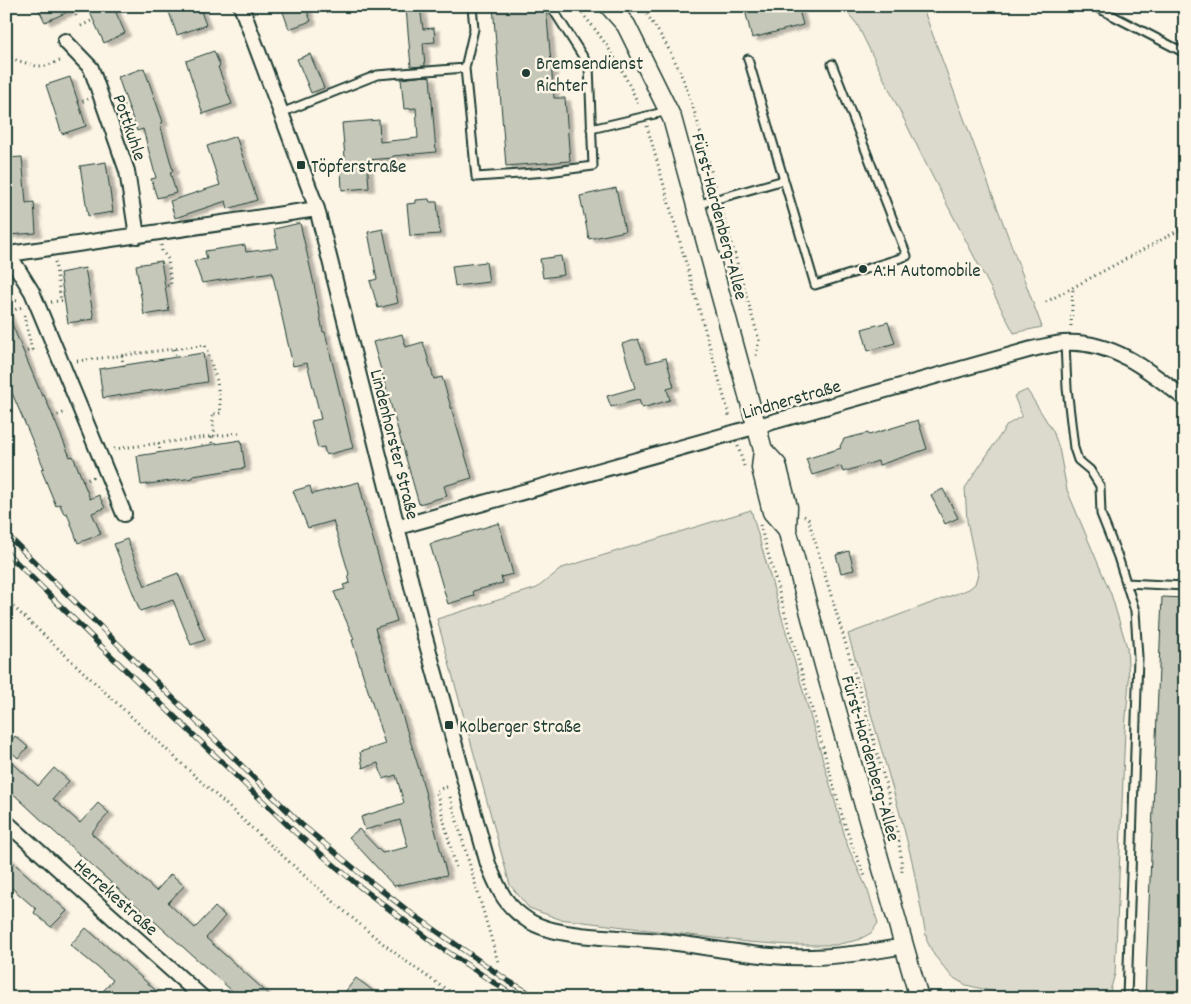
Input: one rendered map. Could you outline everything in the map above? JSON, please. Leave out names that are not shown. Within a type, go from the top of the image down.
[{"type":"street","name":"Lindenhorster Straße","points":[[241,6],[317,209],[424,634],[488,864],[501,896],[516,911],[530,921],[549,929],[572,934],[667,941],[773,956],[828,956],[874,952],[904,946]]},
{"type":"street","name":"Fürst-Hardenberg-Allee","points":[[609,6],[626,25],[672,118],[763,450],[778,465],[788,507],[787,530],[919,998]]},
{"type":"street","name":"Pottkuhle","points":[[65,41],[91,68],[127,171],[137,236]]},
{"type":"street","points":[[124,514],[32,292],[8,252],[137,236],[317,209]]},
{"type":"street","name":"Lindnerstraße","points":[[398,527],[1032,349],[1065,343],[1088,345],[1114,352],[1143,366],[1185,399]]},
{"type":"street","name":"Herrekestraße","points":[[6,822],[203,998]]},
{"type":"lane","points":[[472,6],[474,29],[464,68],[476,177],[548,172],[593,166],[589,66],[552,8]]},
{"type":"lane","points":[[1094,6],[1185,53]]},
{"type":"lane","points":[[748,59],[815,285],[908,256],[832,64]]},
{"type":"lane","points":[[280,113],[377,75],[464,68]]},
{"type":"lane","points":[[591,129],[668,111]]},
{"type":"lane","points":[[696,206],[784,180]]},
{"type":"lane","points":[[1065,343],[1067,388],[1074,448],[1078,460],[1090,470],[1100,486],[1101,514],[1118,556],[1135,610],[1138,657],[1127,998]]},
{"type":"lane","points":[[1126,583],[1185,586]]},
{"type":"path","points":[[72,6],[76,16]]},
{"type":"path","points":[[575,6],[612,52],[633,91],[644,117],[654,146],[744,468]]},
{"type":"path","points":[[641,6],[654,24],[680,72],[695,115],[759,340]]},
{"type":"path","points":[[80,26],[94,20]]},
{"type":"path","points":[[6,57],[36,66],[45,66],[80,56]]},
{"type":"path","points":[[1046,302],[1185,227]]},
{"type":"path","points":[[162,251],[168,259],[171,285],[165,286]]},
{"type":"path","points":[[48,303],[63,301],[54,258]]},
{"type":"path","points":[[1071,326],[1073,287]]},
{"type":"path","points":[[6,300],[20,301]]},
{"type":"path","points":[[6,313],[22,307]]},
{"type":"path","points":[[61,363],[204,345],[217,381],[221,413],[212,414],[212,444]]},
{"type":"path","points":[[174,349],[175,357]]},
{"type":"path","points":[[122,355],[123,366]]},
{"type":"path","points":[[98,450],[240,433]]},
{"type":"path","points":[[159,443],[160,453]]},
{"type":"path","points":[[83,481],[89,479]]},
{"type":"path","points":[[808,518],[896,822],[901,849],[902,879]]},
{"type":"path","points":[[760,524],[843,819],[867,879]]},
{"type":"path","points":[[6,600],[240,817],[377,940],[409,965],[460,998]]},
{"type":"path","points":[[447,787],[436,790],[456,868]]},
{"type":"path","points":[[450,797],[498,962]]},
{"type":"shaded area","points":[[842,6],[922,6],[1042,327],[1014,333],[927,166],[857,24]]},
{"type":"shaded area","points":[[1027,390],[1053,431],[1059,448],[1067,490],[1111,594],[1127,647],[1129,681],[1125,730],[1115,974],[1108,998],[1020,998],[966,985],[952,977],[934,955],[927,941],[912,861],[902,821],[848,634],[969,589],[975,584],[978,574],[967,521],[965,488],[1007,425],[1022,416],[1014,396]]},
{"type":"shaded area","points":[[751,510],[848,847],[868,891],[878,923],[871,933],[858,940],[835,945],[790,945],[747,942],[559,919],[529,908],[510,885],[437,619],[537,588],[562,568]]},
{"type":"building","points":[[37,6],[81,6],[45,22]]},
{"type":"building","points":[[87,6],[113,6],[125,33],[104,43]]},
{"type":"building","points":[[167,6],[199,6],[206,25],[177,35]]},
{"type":"building","points":[[281,6],[305,6],[311,21],[289,29]]},
{"type":"building","points":[[493,6],[546,6],[554,98],[565,98],[570,161],[506,166]]},
{"type":"building","points":[[744,6],[798,6],[803,25],[752,38]]},
{"type":"building","points":[[420,7],[423,29],[434,28],[435,42],[423,43],[425,66],[411,67],[406,8]]},
{"type":"building","points":[[214,51],[232,104],[203,114],[186,61]]},
{"type":"building","points":[[310,54],[324,88],[311,93],[297,59]]},
{"type":"building","points":[[144,68],[163,122],[160,124],[173,171],[170,172],[176,193],[157,198],[151,179],[156,178],[143,129],[137,131],[118,77]]},
{"type":"building","points":[[70,77],[86,126],[62,134],[46,85]]},
{"type":"building","points":[[430,77],[436,152],[367,160],[369,188],[342,190],[341,169],[346,169],[342,123],[379,120],[380,142],[418,138],[416,108],[404,109],[401,79]]},
{"type":"building","points":[[236,136],[257,200],[228,209],[226,201],[175,218],[170,201],[220,185],[207,146]]},
{"type":"building","points":[[22,157],[26,203],[34,202],[36,233],[7,235],[6,158]]},
{"type":"building","points":[[106,162],[113,212],[88,216],[80,166]]},
{"type":"building","points":[[616,188],[625,231],[589,239],[580,196]]},
{"type":"building","points":[[429,199],[430,202],[437,202],[440,234],[410,236],[407,204],[416,203],[416,200]]},
{"type":"building","points":[[300,223],[323,332],[325,332],[353,448],[326,455],[324,447],[318,448],[311,421],[321,419],[307,363],[293,366],[272,272],[202,283],[194,261],[207,259],[205,251],[245,245],[246,252],[278,248],[274,229]]},
{"type":"building","points":[[383,229],[398,303],[378,308],[370,281],[377,279],[368,232]]},
{"type":"building","points":[[561,256],[564,275],[543,278],[540,259]]},
{"type":"building","points":[[161,261],[169,311],[144,315],[136,265]]},
{"type":"building","points":[[486,262],[489,282],[455,286],[452,266]]},
{"type":"building","points":[[85,268],[94,319],[68,323],[60,273]]},
{"type":"building","points":[[6,310],[42,396],[44,395],[70,457],[73,456],[90,499],[99,495],[105,508],[92,513],[101,534],[78,543],[67,513],[64,514],[60,504],[56,506],[41,469],[44,468],[6,379]]},
{"type":"building","points":[[888,322],[895,343],[868,351],[862,329]]},
{"type":"building","points":[[402,334],[406,347],[423,342],[434,379],[442,377],[472,478],[444,486],[447,496],[419,504],[373,342]]},
{"type":"building","points":[[638,339],[647,363],[666,358],[674,387],[667,389],[670,400],[642,408],[639,400],[611,407],[607,396],[635,388],[622,344]]},
{"type":"building","points":[[203,353],[207,382],[103,398],[99,369]]},
{"type":"building","points":[[918,420],[927,449],[879,465],[878,461],[843,472],[841,466],[812,475],[806,459],[841,448],[840,446],[844,439],[868,433],[869,435]]},
{"type":"building","points":[[241,440],[245,468],[141,485],[137,456]]},
{"type":"building","points":[[359,482],[365,511],[397,621],[375,628],[419,769],[447,875],[394,886],[349,837],[359,829],[382,853],[408,847],[400,820],[365,830],[361,817],[404,803],[396,775],[383,779],[378,763],[363,768],[360,752],[385,744],[352,640],[354,639],[334,592],[345,589],[343,585],[350,583],[349,574],[333,521],[308,528],[293,491],[310,486],[312,494]]},
{"type":"building","points":[[943,489],[958,518],[945,524],[931,495]]},
{"type":"building","points":[[499,523],[513,574],[501,577],[503,583],[473,591],[474,596],[448,604],[430,544]]},
{"type":"building","points":[[127,539],[145,586],[178,573],[205,640],[191,645],[173,600],[140,611],[114,544]]},
{"type":"building","points":[[849,551],[854,570],[841,573],[836,555]]},
{"type":"building","points":[[1162,597],[1185,598],[1185,998],[1145,998]]},
{"type":"building","points":[[15,736],[28,747],[18,758],[6,747]]},
{"type":"building","points":[[6,757],[38,786],[54,768],[69,781],[53,799],[80,823],[98,803],[109,813],[91,833],[156,891],[171,874],[184,886],[168,903],[195,928],[215,907],[225,916],[206,938],[273,998],[240,998],[50,828],[6,787]]},
{"type":"building","points":[[6,856],[67,911],[51,927],[34,913],[36,909],[6,883]]},
{"type":"building","points":[[86,928],[164,998],[97,998],[113,980],[70,945]]},
{"type":"building","points":[[356,978],[367,986],[381,998],[340,998]]},
{"type":"railway","points":[[6,534],[301,824],[408,911],[508,981],[538,998]]},
{"type":"railway","points":[[6,552],[110,655],[296,833],[359,886],[434,943],[517,998]]},
{"type":"place","name":"Bremsendienst Richter","points":[[526,73]]},
{"type":"place","name":"Töpferstraße","points":[[301,165]]},
{"type":"place","name":"A.H Automobile","points":[[863,269]]},
{"type":"place","name":"Kolberger Straße","points":[[449,725]]}]
